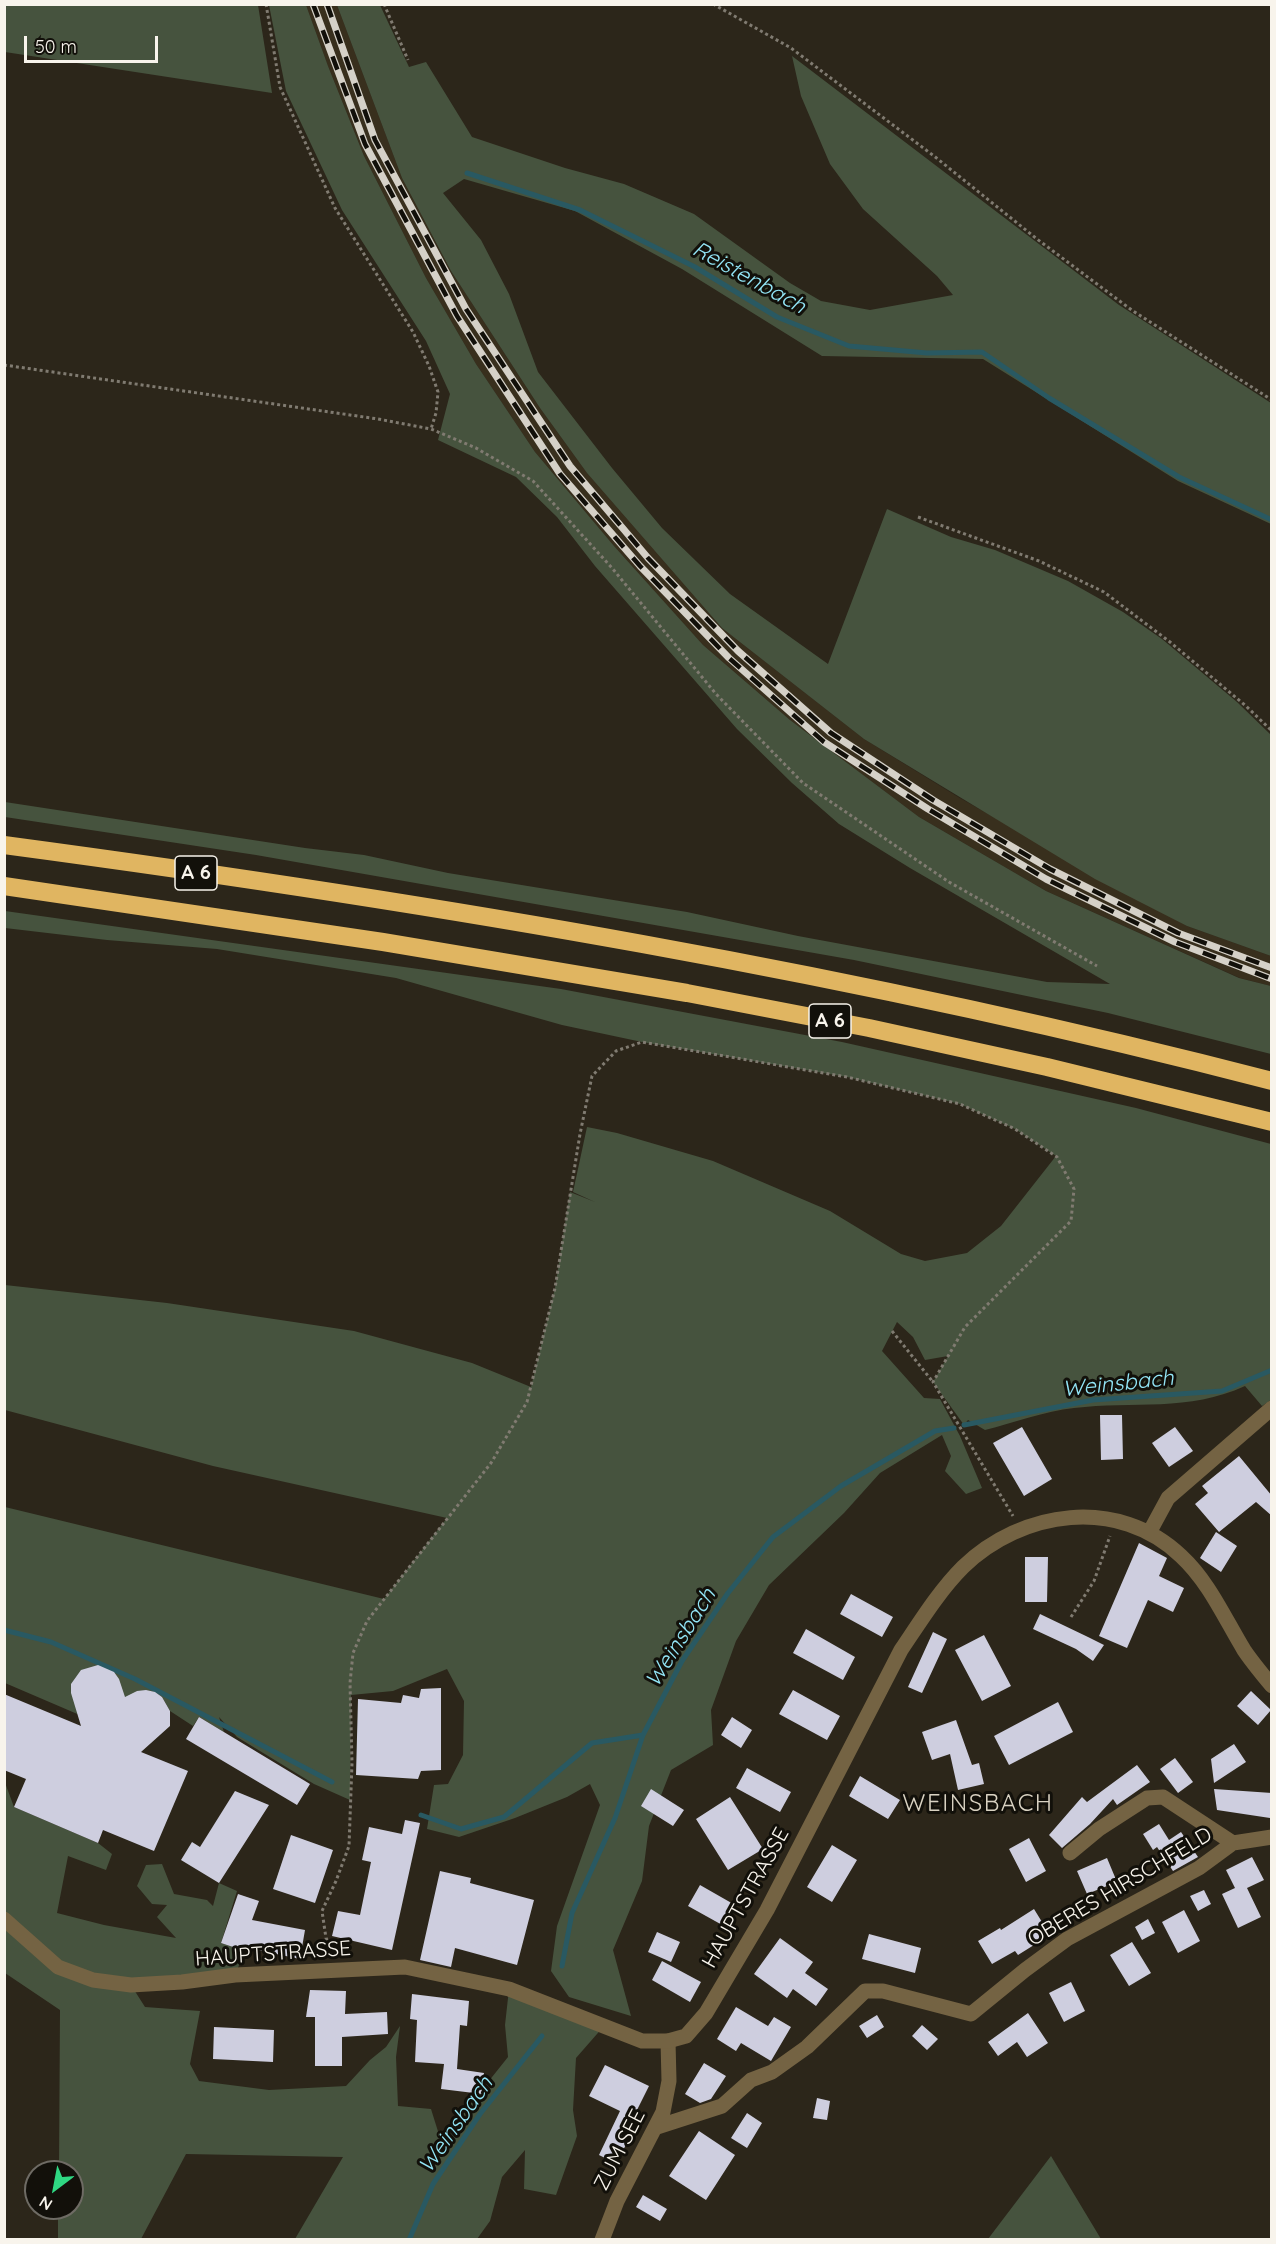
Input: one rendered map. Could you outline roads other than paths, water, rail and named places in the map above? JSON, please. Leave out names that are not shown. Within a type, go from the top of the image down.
[{"type":"highway","name":"A 6","points":[[4,845],[388,902],[696,953],[1054,1027],[1272,1081]]},
{"type":"highway","name":"A 6","points":[[4,886],[383,942],[687,993],[869,1028],[1047,1067],[1272,1122]]},
{"type":"street","points":[[1149,1533],[1168,1498],[1272,1408]]},
{"type":"street","name":"HAUPTSTRASSE","points":[[4,1919],[58,1967],[93,1980],[131,1985],[182,1982],[235,1975],[405,1967],[509,1989],[642,2041],[668,2042],[686,2036],[706,2013],[767,1910],[901,1650],[926,1612],[963,1568],[991,1544],[1021,1529],[1051,1520],[1084,1516],[1116,1520],[1149,1533],[1180,1555],[1208,1588],[1246,1652],[1272,1686]]},
{"type":"street","points":[[1070,1853],[1099,1830],[1147,1798],[1163,1797],[1233,1844]]},
{"type":"street","name":"OBERES HIRSCHFELD","points":[[657,2127],[722,2106],[751,2080],[772,2072],[807,2047],[865,1991],[883,1991],[971,2014],[1067,1939],[1198,1868],[1233,1844],[1272,1837]]},
{"type":"street","name":"ZUM SEE","points":[[602,2240],[617,2201],[663,2112],[669,2081],[668,2042]]},
{"type":"waterway","name":"Reistenbach","points":[[467,173],[580,210],[695,267],[777,317],[849,346],[927,353],[982,352],[1049,398],[1179,477],[1272,520]]},
{"type":"waterway","name":"Weinsbach","points":[[964,1425],[1093,1400],[1222,1391],[1272,1370]]},
{"type":"waterway","name":"Weinsbach","points":[[562,1966],[572,1913],[615,1818],[643,1735],[682,1661],[728,1593],[773,1537],[841,1486],[935,1431],[954,1428]]},
{"type":"waterway","points":[[4,1630],[51,1642],[135,1679],[332,1782]]},
{"type":"waterway","points":[[421,1815],[461,1829],[504,1817],[592,1743],[643,1735]]},
{"type":"waterway","name":"Weinsbach","points":[[409,2240],[433,2184],[480,2114],[542,2036]]},
{"type":"railway","points":[[313,4],[365,144],[457,316],[560,474],[640,566],[729,658],[824,742],[928,809],[1046,879],[1175,942],[1272,979]]},
{"type":"railway","points":[[327,4],[375,140],[466,309],[570,466],[648,558],[738,651],[831,733],[933,800],[1050,869],[1178,933],[1272,968]]},
{"type":"district","name":"WEINSBACH","points":[[978,1804]]}]
